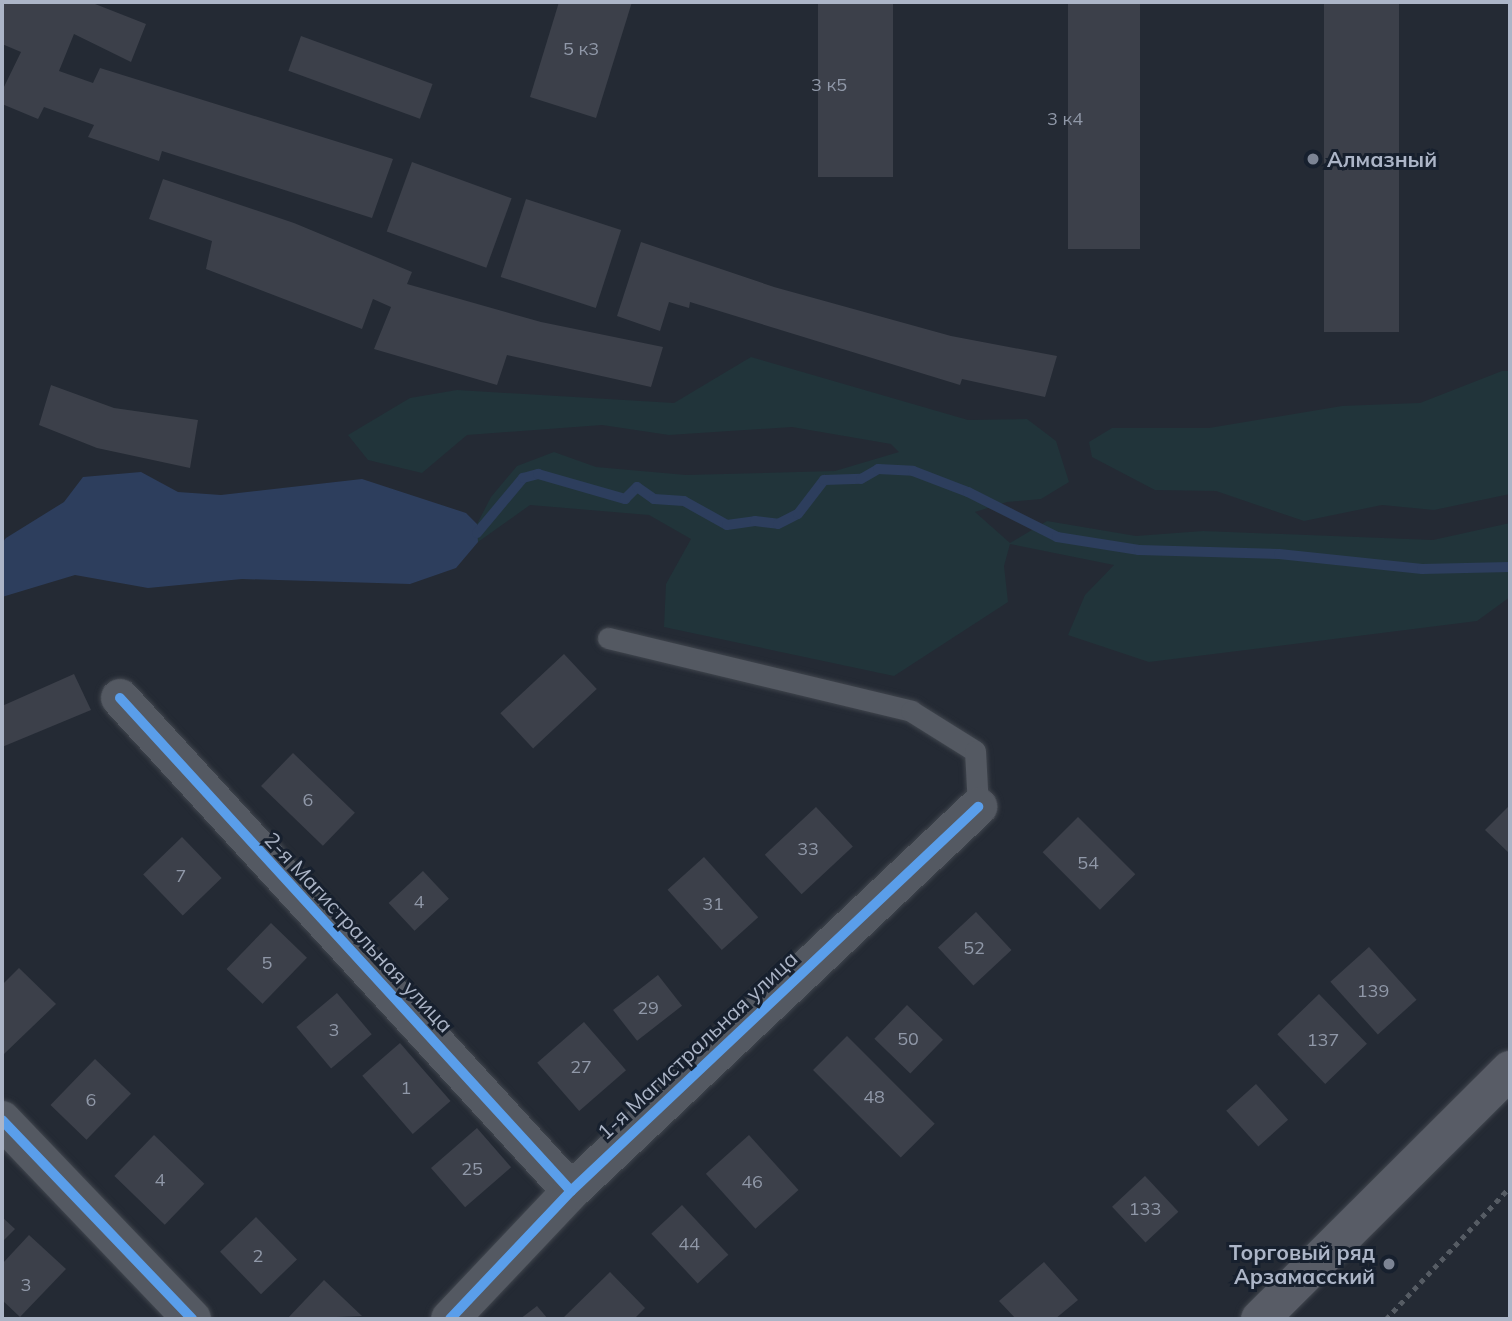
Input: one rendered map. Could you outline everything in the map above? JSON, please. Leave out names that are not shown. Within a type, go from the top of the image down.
[{"type":"main road","points":[[1260,1319],[1510,1070]]},
{"type":"street","name":"2-я Магистральная улица","points":[[120,698],[571,1191]]},
{"type":"street","name":"1-я Магистральная улица","points":[[450,1319],[571,1191],[978,807]]},
{"type":"street","points":[[2,1120],[192,1319]]},
{"type":"lane","points":[[608,638],[911,711],[975,751],[978,807]]},
{"type":"path","points":[[1386,1319],[1510,1187]]},
{"type":"shaded area","points":[[751,357],[968,420],[1027,419],[1056,441],[1069,482],[1041,499],[1007,502],[975,512],[1010,543],[1047,521],[1136,536],[1203,531],[1433,540],[1510,523],[1510,597],[1477,621],[1149,662],[1068,635],[1085,595],[1114,565],[1010,544],[1004,566],[1008,602],[894,676],[664,627],[666,584],[691,539],[649,515],[530,505],[478,542],[477,524],[491,497],[517,466],[554,452],[596,467],[686,475],[835,471],[899,452],[891,444],[792,427],[669,435],[602,425],[467,435],[422,473],[368,460],[348,435],[410,398],[457,390],[674,403]]},
{"type":"shaded area","points":[[1502,371],[1510,371],[1510,494],[1434,510],[1382,505],[1304,521],[1216,491],[1155,490],[1092,457],[1089,442],[1112,428],[1209,428],[1342,406],[1420,403]]},
{"type":"water","points":[[141,472],[178,492],[221,495],[362,479],[466,513],[477,524],[478,542],[456,568],[410,584],[242,579],[148,588],[75,575],[2,597],[2,543],[6,538],[64,502],[83,477]]},
{"type":"building","points":[[2,2],[90,2],[146,24],[131,62],[74,34],[59,71],[93,83],[100,68],[393,159],[372,218],[162,151],[159,161],[88,137],[94,125],[44,107],[38,119],[2,104],[2,91],[21,52],[2,44]]},
{"type":"building","points":[[559,2],[632,2],[596,118],[530,97]]},
{"type":"building","points":[[818,2],[893,2],[893,177],[818,177]]},
{"type":"building","points":[[1068,2],[1140,2],[1140,249],[1068,249]]},
{"type":"building","points":[[1324,2],[1399,2],[1399,332],[1324,332]]},
{"type":"building","points":[[301,36],[433,84],[420,119],[288,71]]},
{"type":"building","points":[[412,162],[512,198],[486,268],[387,232]]},
{"type":"building","points":[[163,179],[294,223],[412,272],[407,284],[541,322],[663,347],[651,387],[507,355],[497,385],[374,349],[391,307],[373,299],[362,329],[206,269],[212,241],[149,219]]},
{"type":"building","points":[[526,199],[621,230],[596,308],[501,277]]},
{"type":"building","points":[[641,242],[774,287],[951,336],[1057,356],[1045,397],[962,379],[960,385],[690,302],[689,308],[669,302],[660,331],[617,316]]},
{"type":"building","points":[[51,385],[114,408],[198,420],[190,468],[97,448],[39,425]]},
{"type":"building","points":[[564,654],[597,689],[533,748],[500,713]]},
{"type":"building","points":[[74,674],[91,710],[2,747],[2,706]]},
{"type":"building","points":[[293,753],[355,813],[323,846],[261,786]]},
{"type":"building","points":[[1510,805],[1510,854],[1485,830]]},
{"type":"building","points":[[816,807],[853,846],[802,894],[765,855]]},
{"type":"building","points":[[1078,817],[1135,874],[1100,910],[1043,852]]},
{"type":"building","points":[[182,837],[222,878],[183,916],[143,875]]},
{"type":"building","points":[[704,857],[758,917],[722,950],[668,890]]},
{"type":"building","points":[[423,871],[449,899],[415,931],[389,903]]},
{"type":"building","points":[[976,912],[1011,950],[973,985],[938,947]]},
{"type":"building","points":[[271,923],[307,958],[263,1004],[227,969]]},
{"type":"building","points":[[1369,947],[1417,1000],[1378,1035],[1330,982]]},
{"type":"building","points":[[19,968],[56,1004],[4,1054],[2,985]]},
{"type":"building","points":[[658,975],[682,1006],[637,1041],[613,1010]]},
{"type":"building","points":[[337,993],[372,1034],[331,1068],[296,1027]]},
{"type":"building","points":[[1319,994],[1367,1044],[1325,1084],[1277,1034]]},
{"type":"building","points":[[907,1005],[943,1040],[910,1074],[874,1039]]},
{"type":"building","points":[[584,1022],[626,1070],[579,1111],[537,1063]]},
{"type":"building","points":[[847,1036],[935,1124],[901,1158],[813,1070]]},
{"type":"building","points":[[400,1043],[451,1101],[413,1134],[362,1076]]},
{"type":"building","points":[[95,1059],[131,1094],[87,1140],[51,1105]]},
{"type":"building","points":[[1256,1084],[1288,1120],[1258,1146],[1226,1111]]},
{"type":"building","points":[[477,1128],[511,1167],[465,1207],[431,1168]]},
{"type":"building","points":[[154,1135],[204,1184],[165,1225],[114,1176]]},
{"type":"building","points":[[749,1135],[799,1190],[755,1229],[706,1174]]},
{"type":"building","points":[[1145,1176],[1178,1212],[1146,1243],[1112,1207]]},
{"type":"building","points":[[682,1205],[728,1255],[698,1283],[651,1234]]},
{"type":"building","points":[[2,1217],[15,1229],[2,1242]]},
{"type":"building","points":[[256,1217],[297,1259],[261,1294],[220,1252]]},
{"type":"building","points":[[29,1235],[66,1269],[20,1317],[2,1300],[2,1264]]},
{"type":"building","points":[[1044,1262],[1078,1300],[1055,1319],[1016,1319],[999,1301]]},
{"type":"building","points":[[610,1272],[645,1308],[634,1319],[562,1319]]},
{"type":"building","points":[[324,1280],[362,1316],[287,1319]]},
{"type":"building","points":[[537,1306],[548,1319],[520,1319]]},
{"type":"waterway","points":[[477,533],[523,478],[538,474],[625,499],[637,487],[654,499],[684,501],[727,525],[755,521],[778,524],[798,514],[824,480],[861,479],[878,469],[913,471],[968,492],[1057,537],[1139,550],[1279,554],[1422,569],[1510,567]]},
{"type":"cycle path","points":[[120,698],[571,1191]]},
{"type":"cycle path","points":[[450,1319],[571,1191],[978,807]]},
{"type":"cycle path","points":[[2,1120],[192,1319]]},
{"type":"place","name":"Алмазный","points":[[1313,159]]},
{"type":"place","name":"Торговый ряд Арзамасский","points":[[1389,1264]]}]
